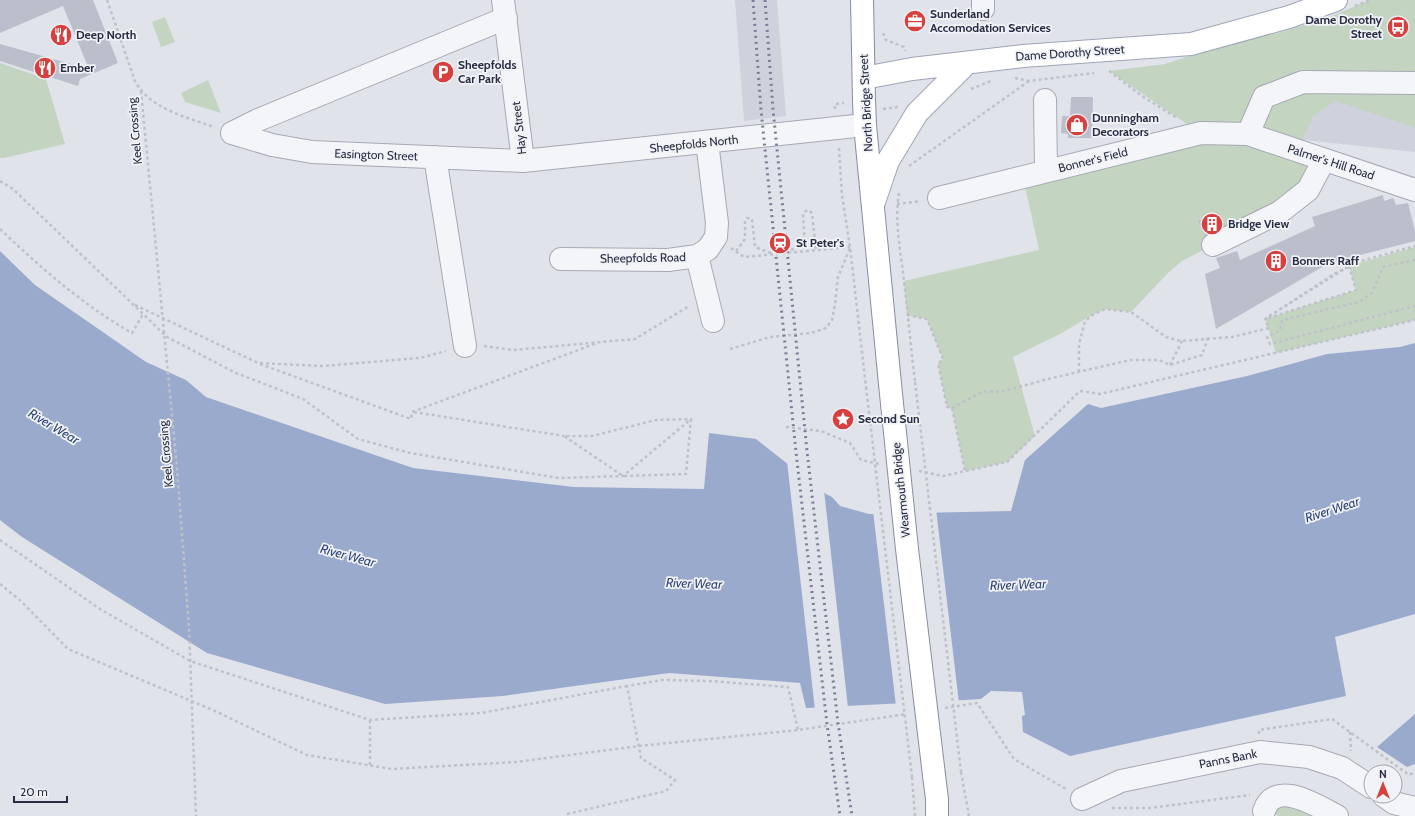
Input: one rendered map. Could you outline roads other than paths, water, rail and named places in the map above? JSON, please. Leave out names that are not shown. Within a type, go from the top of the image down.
[{"type":"main road","name":"North Bridge Street","points":[[862,0],[865,125],[873,205]]},
{"type":"main road","name":"Dame Dorothy Street","points":[[864,78],[912,69],[1023,56],[1191,44],[1289,17],[1336,0]]},
{"type":"main road","points":[[873,205],[888,161],[917,113],[967,63]]},
{"type":"main road","name":"Wearmouth Bridge","points":[[873,205],[907,549],[934,774],[940,810]]},
{"type":"street","name":"Easington Street","points":[[504,9],[232,133],[272,145],[312,152],[523,161]]},
{"type":"street","name":"Hay Street","points":[[504,9],[523,161]]},
{"type":"street","points":[[1248,134],[1264,97],[1303,82],[1415,83]]},
{"type":"street","points":[[1045,100],[1046,171]]},
{"type":"street","name":"Sheepfolds North","points":[[523,161],[865,125]]},
{"type":"street","name":"Bonner's Field","points":[[939,198],[1200,133],[1248,134]]},
{"type":"street","name":"Palmer's Hill Road","points":[[1248,134],[1415,190]]},
{"type":"street","name":"Sheepfolds Road","points":[[561,259],[668,260],[697,256],[708,249],[716,237],[717,223],[707,142]]},
{"type":"street","points":[[435,157],[465,346]]},
{"type":"street","points":[[1213,245],[1280,212],[1308,190],[1324,160]]},
{"type":"street","points":[[697,256],[713,321]]},
{"type":"street","name":"Panns Bank","points":[[1082,799],[1121,781],[1260,752],[1309,757],[1342,768],[1363,782]]},
{"type":"street","points":[[1262,815],[1266,804],[1271,799],[1288,795],[1298,797],[1337,816]]},
{"type":"street","points":[[1398,804],[1415,808]]},
{"type":"water","name":"River Wear","points":[[0,251],[35,285],[146,362],[186,380],[206,397],[413,468],[574,487],[704,489],[709,433],[756,439],[826,494],[832,497],[840,506],[869,514],[1011,511],[1025,460],[1088,404],[1101,408],[1247,376],[1327,354],[1400,347],[1415,343],[1415,614],[1335,637],[1346,696],[1070,756],[1023,732],[1022,716],[1025,715],[1022,692],[991,691],[981,699],[806,708],[800,683],[669,673],[503,696],[385,704],[207,653],[22,537],[0,520]]},
{"type":"water","points":[[1415,714],[1415,764],[1407,767],[1377,747]]},
{"type":"railway","points":[[753,0],[761,110],[796,452],[827,724],[840,816]]},
{"type":"railway","points":[[765,0],[773,109],[807,451],[838,723],[852,816]]},
{"type":"place","name":"Sunderland Accomodation Services","points":[[915,21]]},
{"type":"place","name":"Dame Dorothy Street","points":[[1398,27]]},
{"type":"place","name":"Deep North","points":[[61,35]]},
{"type":"place","name":"Ember","points":[[45,68]]},
{"type":"place","name":"Sheepfolds Car Park","points":[[443,72]]},
{"type":"place","name":"Dunningham Decorators","points":[[1077,125]]},
{"type":"place","name":"Bridge View","points":[[1212,224]]},
{"type":"place","name":"St Peter's","points":[[780,243]]},
{"type":"place","name":"Bonners Raff","points":[[1276,261]]},
{"type":"place","name":"Second Sun","points":[[843,419]]}]
